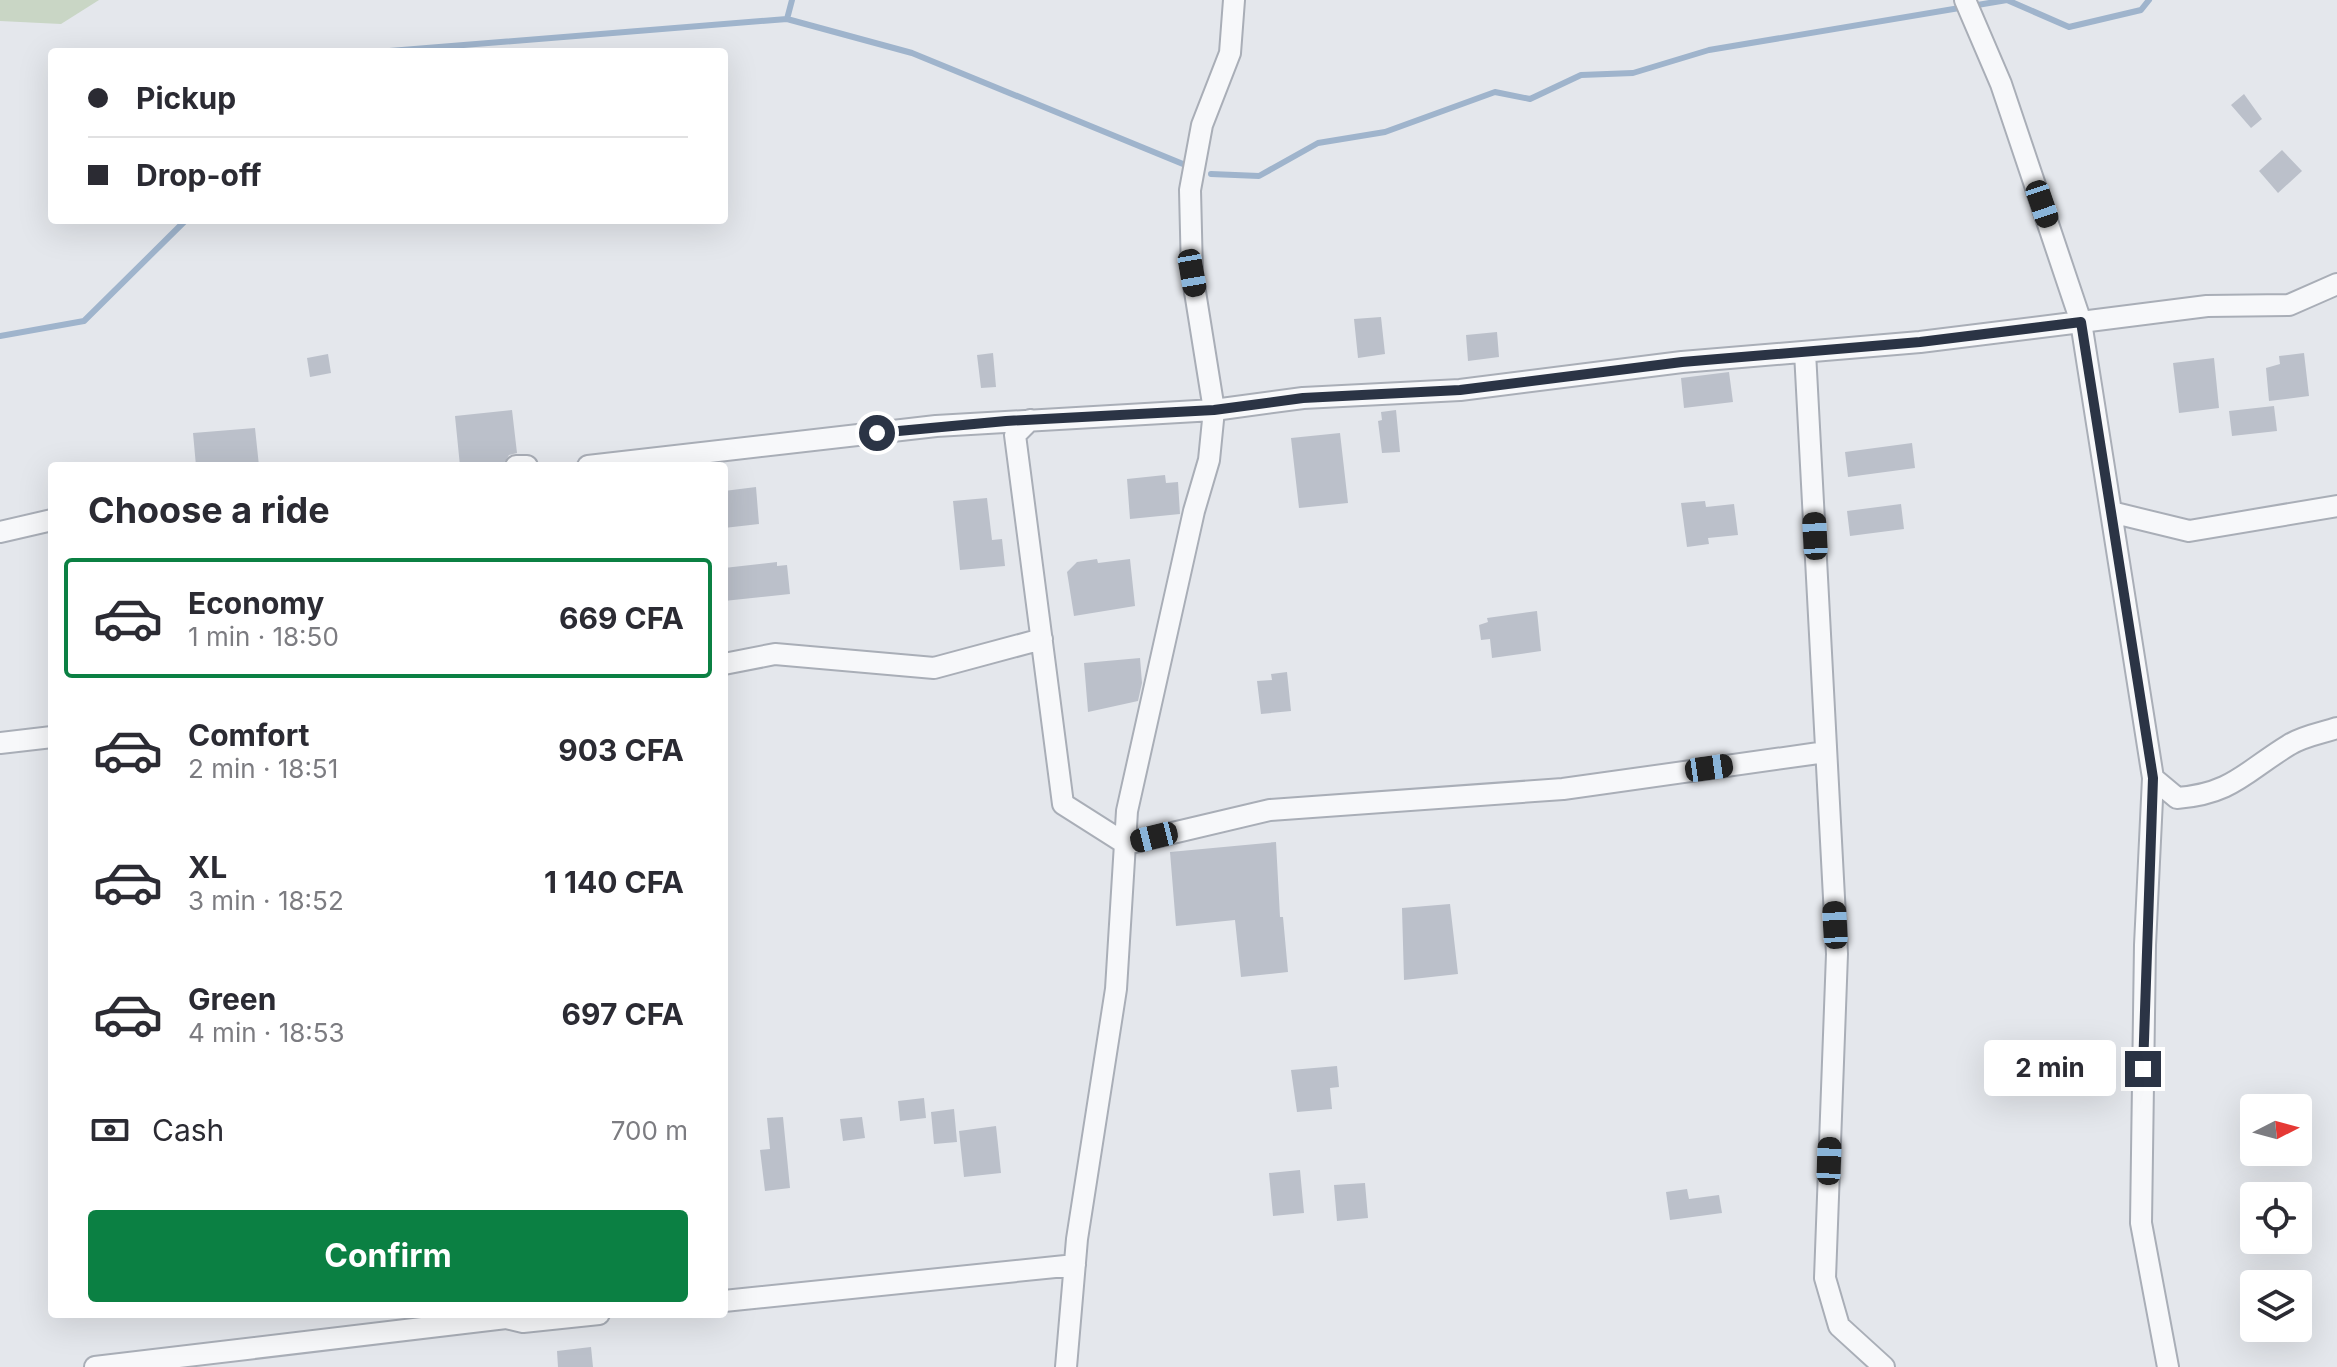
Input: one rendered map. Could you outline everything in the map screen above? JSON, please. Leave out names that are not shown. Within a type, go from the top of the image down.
[{"type":"street","points":[[1066,1367],[1092,1127],[1116,989],[1127,811],[1194,511],[1209,460],[1214,410],[1192,273],[1190,190],[1202,125],[1230,53],[1234,0]]},
{"type":"street","points":[[1965,0],[2001,84],[2081,322],[2153,778],[2145,945],[2141,1223],[2168,1367]]},
{"type":"street","points":[[623,462],[936,426],[1214,410],[1303,398],[1460,390],[1682,362],[1920,342],[2207,306],[2289,305],[2337,284]]},
{"type":"street","points":[[1805,352],[1837,954],[1825,1278],[1839,1326],[1884,1367]]},
{"type":"street","points":[[1030,420],[1015,435],[1063,804],[1126,844],[1270,810],[1563,789],[1826,752]]},
{"type":"street","points":[[2111,512],[2189,531],[2337,506]]},
{"type":"street","points":[[0,532],[48,521]]},
{"type":"street","points":[[728,663],[775,654],[934,668],[1042,639]]},
{"type":"street","points":[[2153,778],[2177,798],[2206,796],[2249,776],[2291,743],[2337,728]]},
{"type":"street","points":[[0,743],[48,737]]},
{"type":"street","points":[[728,1301],[1075,1265]]},
{"type":"street","points":[[95,1367],[506,1318],[523,1322],[561,1318]]},
{"type":"green space","points":[[0,0],[99,0],[61,24],[0,21]]},
{"type":"building","points":[[2244,94],[2262,119],[2251,128],[2231,105]]},
{"type":"building","points":[[2282,150],[2302,171],[2278,193],[2259,171]]},
{"type":"building","points":[[1381,317],[1385,354],[1358,358],[1354,319]]},
{"type":"building","points":[[1497,332],[1499,357],[1468,361],[1466,335]]},
{"type":"building","points":[[993,353],[996,387],[981,388],[977,355]]},
{"type":"building","points":[[2304,353],[2309,396],[2269,401],[2266,368],[2280,364],[2279,356]]},
{"type":"building","points":[[328,354],[331,373],[310,377],[307,358]]},
{"type":"building","points":[[2214,358],[2219,408],[2179,413],[2173,363]]},
{"type":"building","points":[[1729,372],[1733,402],[1684,408],[1681,378]]},
{"type":"building","points":[[2274,406],[2277,431],[2232,436],[2229,411]]},
{"type":"building","points":[[512,410],[517,453],[509,455],[505,462],[460,462],[455,416]]},
{"type":"building","points":[[1396,410],[1400,452],[1382,453],[1378,421],[1382,420],[1381,412]]},
{"type":"building","points":[[255,428],[259,462],[196,462],[193,433]]},
{"type":"building","points":[[1340,433],[1348,503],[1299,508],[1291,438]]},
{"type":"building","points":[[1912,443],[1915,468],[1848,477],[1845,452]]},
{"type":"building","points":[[1165,475],[1166,483],[1178,482],[1180,514],[1130,519],[1127,479]]},
{"type":"building","points":[[756,487],[759,524],[728,528],[728,490]]},
{"type":"building","points":[[987,498],[992,540],[1002,539],[1005,566],[960,570],[953,501]]},
{"type":"building","points":[[1705,501],[1706,507],[1734,504],[1738,535],[1708,538],[1709,544],[1687,547],[1681,503]]},
{"type":"building","points":[[1901,504],[1904,529],[1850,536],[1847,511]]},
{"type":"building","points":[[1097,559],[1098,563],[1130,559],[1135,606],[1074,616],[1067,572],[1077,562]]},
{"type":"building","points":[[777,562],[777,566],[787,565],[790,594],[728,601],[728,568]]},
{"type":"building","points":[[1537,611],[1541,651],[1492,658],[1490,639],[1481,640],[1479,625],[1488,622],[1487,618]]},
{"type":"building","points":[[1140,658],[1142,683],[1138,701],[1088,712],[1084,663]]},
{"type":"building","points":[[1287,672],[1291,711],[1261,714],[1257,681],[1272,680],[1271,674]]},
{"type":"building","points":[[1276,842],[1280,917],[1283,917],[1288,972],[1241,977],[1235,920],[1176,926],[1170,852]]},
{"type":"building","points":[[1450,904],[1458,974],[1404,980],[1402,908]]},
{"type":"building","points":[[1337,1066],[1339,1087],[1330,1088],[1332,1109],[1297,1112],[1291,1070]]},
{"type":"building","points":[[924,1098],[926,1118],[900,1121],[898,1101]]},
{"type":"building","points":[[954,1109],[957,1142],[934,1144],[931,1112]]},
{"type":"building","points":[[783,1117],[790,1188],[765,1191],[760,1150],[770,1149],[767,1118]]},
{"type":"building","points":[[862,1117],[865,1138],[843,1141],[840,1119]]},
{"type":"building","points":[[996,1126],[1001,1173],[964,1177],[959,1131]]},
{"type":"building","points":[[1300,1170],[1304,1213],[1273,1216],[1269,1173]]},
{"type":"building","points":[[1365,1183],[1368,1218],[1337,1221],[1334,1185]]},
{"type":"building","points":[[1687,1189],[1689,1199],[1719,1195],[1722,1213],[1670,1220],[1666,1192]]},
{"type":"building","points":[[591,1347],[593,1367],[558,1367],[557,1351]]},
{"type":"waterway","points":[[787,19],[792,0]]},
{"type":"waterway","points":[[1211,174],[1259,176],[1318,143],[1385,132],[1495,92],[1530,99],[1581,75],[1633,73],[1709,50],[2007,0],[2069,27],[2141,10],[2149,0]]},
{"type":"waterway","points":[[427,48],[787,19],[912,53],[1183,164]]},
{"type":"waterway","points":[[0,336],[84,321],[182,224]]},
{"type":"route","points":[[877,433],[1006,421],[1214,410],[1303,398],[1460,390],[1682,362],[1920,342],[2081,322],[2153,778],[2143,1069]]}]
